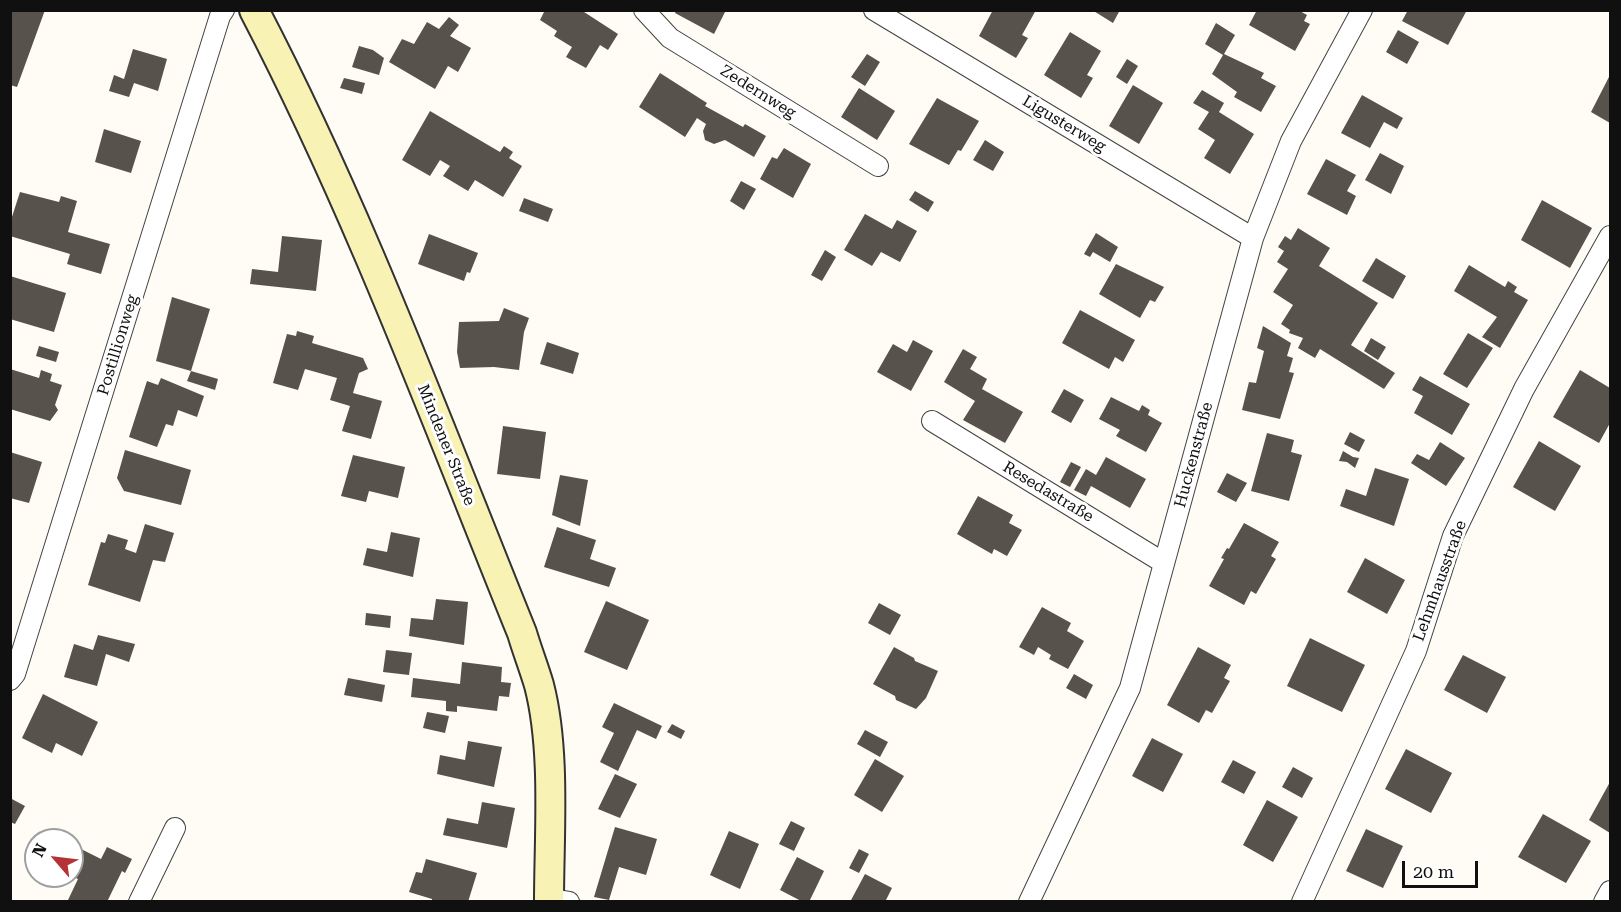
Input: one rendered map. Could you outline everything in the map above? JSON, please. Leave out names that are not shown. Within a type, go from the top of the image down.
[{"type":"street","name":"Postillionweg","points":[[10,680],[15,674],[220,16],[225,10]]},
{"type":"street","name":"Mindener Straße","points":[[254,10],[295,89],[366,248],[522,633],[539,687],[545,732],[555,901]]},
{"type":"street","name":"Zedernweg","points":[[644,10],[670,38],[878,166]]},
{"type":"street","name":"Ligusterweg","points":[[874,10],[1253,238]]},
{"type":"street","name":"Huckenstraße","points":[[1029,902],[1130,688],[1253,238],[1291,141],[1362,10]]},
{"type":"street","name":"Lehmhausstraße","points":[[1302,902],[1416,651],[1454,536],[1524,389],[1611,236]]},
{"type":"street","name":"Resedastraße","points":[[932,421],[1164,563]]},
{"type":"street","points":[[139,902],[175,828]]},
{"type":"street","points":[[1604,902],[1611,891]]},
{"type":"building","points":[[10,10],[45,10],[17,87],[10,85]]},
{"type":"building","points":[[545,10],[581,10],[618,34],[608,50],[600,45],[586,68],[566,57],[572,47],[554,36],[557,31],[540,20]]},
{"type":"building","points":[[676,10],[726,10],[714,34],[675,13]]},
{"type":"building","points":[[993,10],[1036,10],[1022,35],[1028,38],[1016,58],[979,36]]},
{"type":"building","points":[[1092,10],[1120,10],[1113,23]]},
{"type":"building","points":[[1257,10],[1298,10],[1307,15],[1304,21],[1310,24],[1295,51],[1249,25]]},
{"type":"building","points":[[1408,10],[1467,10],[1448,45],[1402,21]]},
{"type":"building","points":[[449,17],[459,25],[450,36],[471,48],[458,72],[448,66],[435,89],[389,62],[402,39],[414,44],[427,22],[439,29]]},
{"type":"building","points":[[1216,23],[1235,35],[1224,54],[1264,73],[1261,78],[1276,86],[1261,112],[1234,97],[1237,92],[1212,74],[1223,55],[1205,44]]},
{"type":"building","points":[[1398,30],[1419,42],[1407,64],[1386,52]]},
{"type":"building","points":[[1070,32],[1101,51],[1087,75],[1093,78],[1081,98],[1044,75]]},
{"type":"building","points":[[359,46],[373,50],[384,58],[379,75],[352,67]]},
{"type":"building","points":[[133,49],[167,59],[158,91],[134,83],[129,97],[109,91],[114,75],[124,79]]},
{"type":"building","points":[[867,54],[880,62],[865,86],[851,77]]},
{"type":"building","points":[[1127,59],[1138,66],[1127,84],[1116,77]]},
{"type":"building","points":[[660,73],[707,103],[705,106],[743,127],[745,124],[766,136],[754,157],[725,140],[714,144],[705,140],[703,131],[706,124],[697,118],[685,137],[639,107]]},
{"type":"building","points":[[1610,75],[1610,123],[1591,112]]},
{"type":"building","points":[[344,78],[365,83],[362,94],[340,88]]},
{"type":"building","points":[[1133,85],[1163,103],[1139,144],[1109,126]]},
{"type":"building","points":[[859,88],[895,111],[877,140],[841,117]]},
{"type":"building","points":[[1202,90],[1224,103],[1219,112],[1254,134],[1230,174],[1204,158],[1215,140],[1198,129],[1209,112],[1193,103]]},
{"type":"building","points":[[1362,95],[1403,118],[1397,129],[1384,122],[1370,148],[1341,133]]},
{"type":"building","points":[[937,98],[979,121],[961,151],[958,150],[949,165],[909,144]]},
{"type":"building","points":[[430,111],[500,152],[504,146],[513,152],[509,158],[522,166],[503,197],[475,180],[468,191],[443,176],[450,166],[440,160],[430,176],[402,160]]},
{"type":"building","points":[[104,129],[141,141],[131,173],[95,162]]},
{"type":"building","points":[[985,140],[1004,152],[993,171],[973,160]]},
{"type":"building","points":[[784,148],[811,164],[793,198],[760,179],[772,157],[777,159]]},
{"type":"building","points":[[1380,153],[1404,166],[1391,194],[1365,180]]},
{"type":"building","points":[[1326,159],[1356,175],[1347,191],[1356,196],[1347,215],[1307,194]]},
{"type":"building","points":[[741,181],[756,189],[744,210],[730,201]]},
{"type":"building","points":[[915,191],[934,202],[928,212],[909,200]]},
{"type":"building","points":[[20,192],[59,202],[61,196],[77,201],[68,232],[110,244],[101,274],[67,264],[70,254],[10,236],[10,223]]},
{"type":"building","points":[[524,198],[553,209],[548,222],[519,211]]},
{"type":"building","points":[[1542,200],[1592,228],[1570,268],[1521,240]]},
{"type":"building","points":[[865,214],[892,229],[897,220],[917,231],[900,262],[881,252],[872,266],[844,250]]},
{"type":"building","points":[[1298,228],[1330,248],[1319,266],[1378,303],[1351,345],[1395,373],[1384,389],[1320,349],[1315,358],[1298,348],[1303,338],[1289,333],[1290,330],[1281,324],[1293,305],[1273,292],[1288,269],[1277,262],[1284,251],[1278,247],[1285,236],[1291,240]]},
{"type":"building","points":[[1096,233],[1118,247],[1110,262],[1093,252],[1090,257],[1084,254]]},
{"type":"building","points":[[429,234],[478,253],[464,281],[418,264]]},
{"type":"building","points":[[282,236],[322,240],[316,291],[250,284],[252,269],[278,272]]},
{"type":"building","points":[[825,250],[836,257],[822,281],[811,275]]},
{"type":"building","points":[[1376,258],[1406,276],[1393,299],[1362,281]]},
{"type":"building","points":[[1116,264],[1164,287],[1155,302],[1150,300],[1140,318],[1099,294]]},
{"type":"building","points":[[1469,265],[1505,287],[1508,281],[1517,287],[1514,292],[1528,300],[1500,348],[1482,337],[1497,317],[1454,291]]},
{"type":"building","points":[[10,276],[66,293],[54,332],[10,319]]},
{"type":"building","points":[[172,297],[210,309],[191,371],[156,361]]},
{"type":"building","points":[[504,308],[529,318],[524,332],[519,370],[494,367],[460,368],[457,352],[459,322],[499,321]]},
{"type":"building","points":[[1080,310],[1135,340],[1123,362],[1115,357],[1109,369],[1062,343]]},
{"type":"building","points":[[1263,326],[1291,343],[1287,356],[1293,358],[1289,372],[1294,373],[1280,419],[1242,410],[1249,382],[1256,383],[1264,351],[1257,348]]},
{"type":"building","points":[[297,331],[314,336],[312,343],[363,358],[368,369],[359,373],[353,393],[382,401],[371,439],[342,431],[350,406],[330,400],[337,378],[305,369],[298,390],[273,383],[287,334],[296,336]]},
{"type":"building","points":[[1468,333],[1493,348],[1467,388],[1443,374]]},
{"type":"building","points":[[1371,338],[1386,347],[1378,360],[1364,351]]},
{"type":"building","points":[[913,340],[933,351],[911,391],[877,372],[893,344],[907,352]]},
{"type":"building","points":[[547,342],[579,353],[573,374],[540,364]]},
{"type":"building","points":[[39,346],[59,352],[56,362],[36,356]]},
{"type":"building","points":[[963,349],[977,357],[970,369],[987,379],[982,389],[1023,412],[1005,443],[963,420],[975,401],[944,382]]},
{"type":"building","points":[[10,369],[39,378],[41,370],[52,374],[50,381],[62,385],[55,405],[58,410],[50,421],[10,409]]},
{"type":"building","points":[[1580,370],[1610,388],[1610,423],[1599,443],[1553,417]]},
{"type":"building","points":[[191,371],[218,379],[215,390],[187,381]]},
{"type":"building","points":[[1420,376],[1470,404],[1452,435],[1414,413],[1423,396],[1412,390]]},
{"type":"building","points":[[161,378],[204,396],[197,417],[178,410],[173,426],[166,424],[157,447],[129,437],[147,381],[158,385]]},
{"type":"building","points":[[1064,389],[1084,400],[1071,423],[1051,412]]},
{"type":"building","points":[[1111,397],[1139,411],[1142,405],[1150,410],[1148,415],[1162,423],[1146,452],[1116,436],[1120,430],[1099,419]]},
{"type":"building","points":[[503,426],[546,432],[540,479],[497,474]]},
{"type":"building","points":[[1350,432],[1365,440],[1359,452],[1344,444]]},
{"type":"building","points":[[1267,433],[1294,440],[1291,452],[1302,455],[1289,501],[1251,491]]},
{"type":"building","points":[[1539,441],[1581,466],[1555,511],[1513,487]]},
{"type":"building","points":[[1440,442],[1465,458],[1446,486],[1411,463],[1417,454],[1429,460]]},
{"type":"building","points":[[125,450],[191,470],[181,505],[124,491],[117,478]]},
{"type":"building","points":[[1343,451],[1359,458],[1355,468],[1347,462],[1339,461]]},
{"type":"building","points":[[10,452],[42,462],[29,503],[10,498]]},
{"type":"building","points":[[353,455],[405,467],[398,498],[369,491],[366,502],[341,496]]},
{"type":"building","points":[[1106,457],[1146,479],[1130,508],[1091,486],[1086,496],[1074,490],[1086,469],[1096,475]]},
{"type":"building","points":[[1071,462],[1081,467],[1070,487],[1060,482]]},
{"type":"building","points":[[1375,468],[1409,479],[1394,526],[1340,506],[1346,489],[1366,496]]},
{"type":"building","points":[[1227,473],[1247,483],[1236,502],[1217,492]]},
{"type":"building","points":[[560,475],[588,480],[580,526],[552,515]]},
{"type":"building","points":[[978,496],[1013,515],[1009,523],[1022,530],[1007,556],[994,549],[992,554],[957,534]]},
{"type":"building","points":[[1244,523],[1279,542],[1271,556],[1276,559],[1256,594],[1251,591],[1244,605],[1209,586],[1224,559],[1221,558]]},
{"type":"building","points":[[145,524],[174,533],[165,562],[153,560],[140,602],[88,585],[101,542],[105,543],[108,534],[128,540],[125,549],[136,553]]},
{"type":"building","points":[[557,527],[596,540],[590,559],[616,568],[609,587],[544,567]]},
{"type":"building","points":[[391,532],[420,538],[413,577],[363,565],[367,548],[387,552]]},
{"type":"building","points":[[1365,558],[1405,580],[1387,614],[1347,592]]},
{"type":"building","points":[[436,599],[468,602],[464,645],[409,636],[411,618],[433,620]]},
{"type":"building","points":[[606,601],[649,620],[627,670],[584,652]]},
{"type":"building","points":[[879,603],[901,615],[890,635],[868,623]]},
{"type":"building","points":[[1042,607],[1071,623],[1067,631],[1084,641],[1068,669],[1049,659],[1051,655],[1038,647],[1034,655],[1019,647]]},
{"type":"building","points":[[366,613],[391,616],[390,628],[365,625]]},
{"type":"building","points":[[98,635],[135,644],[129,662],[106,654],[97,686],[64,677],[74,644],[93,650]]},
{"type":"building","points":[[1310,638],[1365,665],[1342,712],[1287,686]]},
{"type":"building","points":[[894,647],[914,658],[915,661],[938,671],[926,698],[916,709],[896,700],[895,696],[873,684]]},
{"type":"building","points":[[1198,647],[1231,665],[1224,678],[1230,681],[1212,713],[1206,710],[1199,723],[1167,705]]},
{"type":"building","points":[[386,650],[412,653],[409,675],[383,672]]},
{"type":"building","points":[[1463,655],[1506,677],[1487,713],[1444,690]]},
{"type":"building","points":[[462,662],[502,667],[501,682],[511,683],[509,697],[499,696],[497,711],[457,706],[457,712],[446,711],[446,701],[411,697],[413,678],[460,684]]},
{"type":"building","points":[[1074,674],[1093,685],[1086,699],[1066,688]]},
{"type":"building","points":[[348,678],[385,685],[382,702],[344,695]]},
{"type":"building","points":[[43,694],[98,722],[82,756],[56,743],[52,753],[22,738]]},
{"type":"building","points":[[614,703],[662,726],[656,739],[637,730],[618,771],[600,762],[614,733],[602,727]]},
{"type":"building","points":[[427,712],[449,716],[445,733],[423,728]]},
{"type":"building","points":[[672,724],[685,731],[681,739],[667,732]]},
{"type":"building","points":[[865,730],[888,742],[880,757],[857,744]]},
{"type":"building","points":[[1152,738],[1183,754],[1163,792],[1132,776]]},
{"type":"building","points":[[468,741],[502,747],[494,787],[437,774],[440,755],[465,760]]},
{"type":"building","points":[[1406,749],[1452,773],[1431,813],[1385,789]]},
{"type":"building","points":[[875,759],[904,776],[882,812],[854,795]]},
{"type":"building","points":[[1233,760],[1256,772],[1244,794],[1221,782]]},
{"type":"building","points":[[1293,767],[1313,778],[1302,798],[1282,787]]},
{"type":"building","points":[[615,774],[637,784],[620,818],[598,809]]},
{"type":"building","points":[[1610,782],[1610,833],[1589,820]]},
{"type":"building","points":[[10,798],[25,806],[15,824],[10,822]]},
{"type":"building","points":[[1267,800],[1298,817],[1273,862],[1243,845]]},
{"type":"building","points":[[482,802],[515,808],[507,848],[443,835],[447,818],[478,824]]},
{"type":"building","points":[[1543,814],[1591,841],[1566,883],[1518,857]]},
{"type":"building","points":[[791,821],[805,828],[794,851],[779,844]]},
{"type":"building","points":[[615,827],[657,839],[646,875],[619,867],[609,900],[594,897]]},
{"type":"building","points":[[1366,829],[1403,846],[1383,888],[1346,871]]},
{"type":"building","points":[[729,831],[759,844],[740,889],[710,875]]},
{"type":"building","points":[[107,847],[132,859],[125,873],[122,871],[107,902],[68,900],[74,888],[84,888],[84,850],[101,859]]},
{"type":"building","points":[[859,849],[869,854],[859,873],[849,868]]},
{"type":"building","points":[[797,857],[824,871],[809,902],[803,902],[780,890]]},
{"type":"building","points":[[426,859],[477,873],[468,902],[432,902],[432,899],[409,892],[416,872],[422,873]]},
{"type":"building","points":[[865,874],[892,888],[885,902],[850,902]]}]
